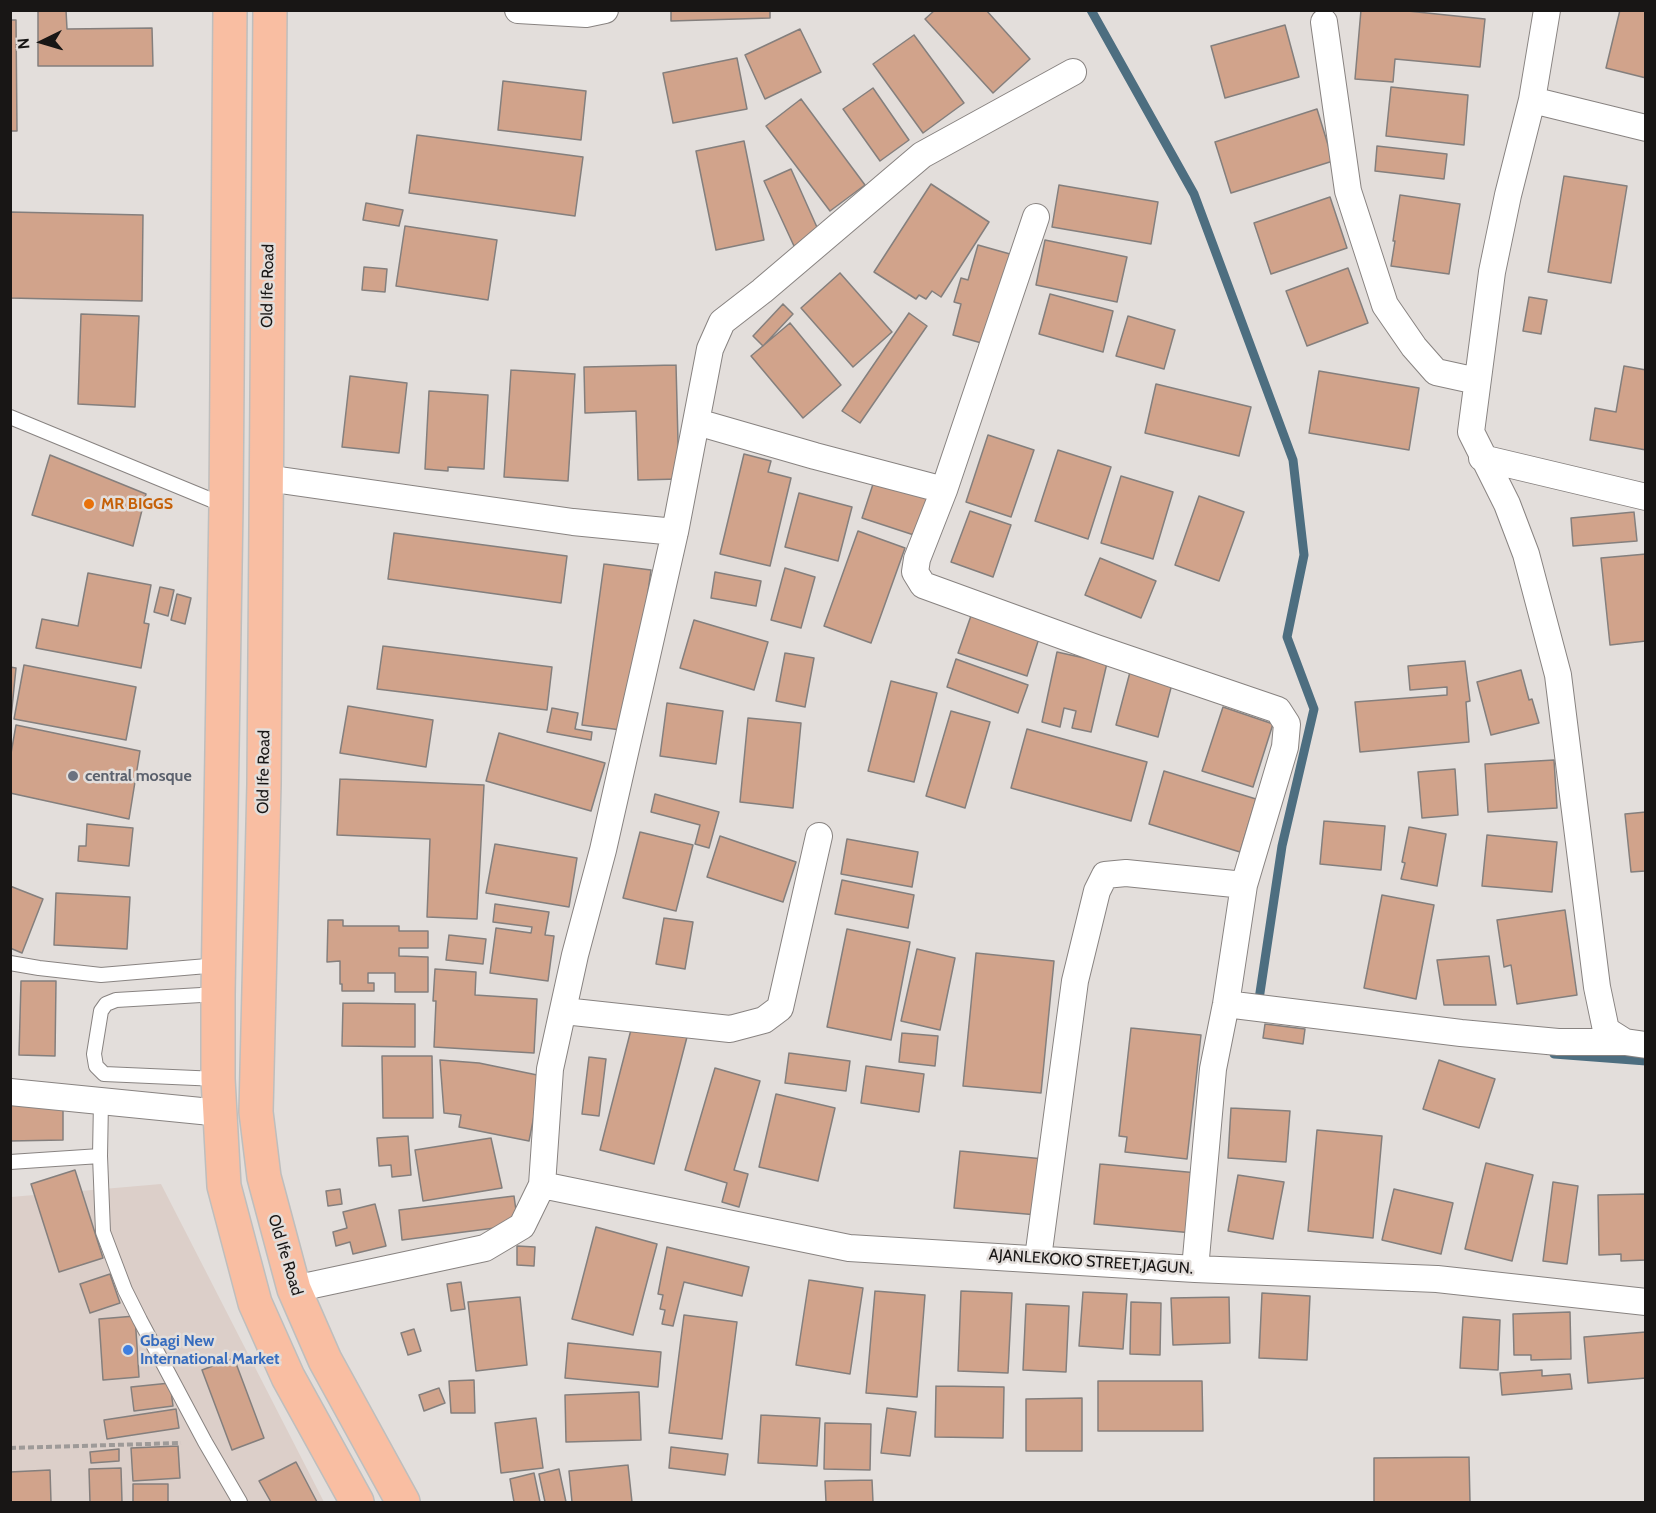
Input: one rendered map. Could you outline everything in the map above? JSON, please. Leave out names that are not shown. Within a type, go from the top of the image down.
[{"type":"main road","points":[[230,10],[226,506],[218,980],[218,1079],[224,1186],[255,1303],[288,1377],[357,1503]]},
{"type":"main road","name":"Old Ife Road","points":[[270,10],[264,784],[256,1112],[264,1177],[294,1289],[325,1360],[403,1503]]},
{"type":"main road","points":[[228,231],[268,232]]},
{"type":"street","points":[[518,10],[586,14],[605,10]]},
{"type":"street","points":[[1547,10],[1532,100],[1508,195],[1492,272],[1471,432],[1507,504],[1526,554],[1558,675],[1597,987],[1606,1030],[1635,1043]]},
{"type":"street","points":[[1324,22],[1348,191],[1385,305],[1414,347],[1436,372],[1477,381]]},
{"type":"street","points":[[294,1289],[485,1248],[522,1226],[542,1185],[550,1069],[575,955],[603,850],[675,532],[710,349],[722,322],[762,291],[922,154],[1073,72]]},
{"type":"street","points":[[1532,100],[1646,128]]},
{"type":"street","points":[[1036,217],[944,490],[917,559],[915,572],[923,585],[1096,648],[1278,710],[1287,724],[1285,747],[1244,885],[1226,1004],[1213,1069],[1195,1269]]},
{"type":"street","points":[[697,422],[944,490]]},
{"type":"street","points":[[1482,458],[1646,497]]},
{"type":"street","points":[[266,478],[573,522],[675,532]]},
{"type":"street","points":[[564,1011],[730,1029],[764,1020],[780,1008],[819,836]]},
{"type":"street","points":[[1038,1258],[1075,981],[1097,891],[1105,875],[1126,873],[1244,885]]},
{"type":"street","points":[[1226,1004],[1461,1033],[1558,1041],[1635,1043]]},
{"type":"street","points":[[10,1092],[220,1113]]},
{"type":"street","name":"AJANLEKOKO STREET,JAGUN.","points":[[542,1185],[849,1248],[1195,1269],[1437,1279],[1646,1302]]},
{"type":"lane","points":[[10,417],[226,506]]},
{"type":"lane","points":[[10,963],[39,969],[101,975],[218,980]]},
{"type":"lane","points":[[218,980],[116,1000],[106,1004],[101,1011],[94,1054],[96,1066],[104,1074],[218,1079]]},
{"type":"lane","points":[[101,1101],[100,1156],[103,1232],[125,1290],[205,1442],[240,1503]]},
{"type":"lane","points":[[10,1162],[100,1156]]},
{"type":"path","points":[[10,1448],[205,1442]]},
{"type":"shaded area","name":"Gbagi New International Market","points":[[161,1184],[324,1502],[11,1502],[11,1197]]},
{"type":"building","points":[[38,10],[66,10],[67,29],[152,28],[153,66],[38,66]]},
{"type":"building","points":[[671,10],[770,10],[770,18],[671,21]]},
{"type":"building","points":[[935,10],[986,10],[1030,59],[993,93],[925,19]]},
{"type":"building","points":[[1361,10],[1398,10],[1485,19],[1480,67],[1395,59],[1393,82],[1355,79]]},
{"type":"building","points":[[1620,10],[1646,10],[1646,78],[1606,68]]},
{"type":"building","points":[[10,20],[16,20],[17,131],[10,131]]},
{"type":"building","points":[[1285,25],[1299,77],[1225,98],[1211,46]]},
{"type":"building","points":[[800,29],[821,72],[765,99],[745,55]]},
{"type":"building","points":[[914,35],[964,103],[923,133],[873,64]]},
{"type":"building","points":[[737,58],[747,109],[673,123],[663,73]]},
{"type":"building","points":[[503,81],[586,91],[581,140],[498,130]]},
{"type":"building","points":[[1391,87],[1468,95],[1464,145],[1386,136]]},
{"type":"building","points":[[873,88],[909,140],[880,161],[843,109]]},
{"type":"building","points":[[801,99],[865,185],[830,211],[766,126]]},
{"type":"building","points":[[1317,109],[1333,161],[1231,193],[1215,142]]},
{"type":"building","points":[[417,135],[583,157],[575,216],[409,193]]},
{"type":"building","points":[[744,141],[764,240],[716,250],[696,151]]},
{"type":"building","points":[[1377,146],[1447,154],[1444,179],[1375,171]]},
{"type":"building","points":[[791,169],[820,234],[794,246],[764,181]]},
{"type":"building","points":[[1564,176],[1627,186],[1611,283],[1548,272]]},
{"type":"building","points":[[931,184],[989,222],[941,297],[932,291],[926,299],[919,295],[916,299],[874,272]]},
{"type":"building","points":[[1059,185],[1158,202],[1151,244],[1052,227]]},
{"type":"building","points":[[1400,195],[1460,204],[1449,274],[1391,266]]},
{"type":"building","points":[[1330,197],[1347,248],[1271,274],[1254,223]]},
{"type":"building","points":[[366,203],[403,210],[399,226],[363,220]]},
{"type":"building","points":[[10,212],[143,215],[142,301],[10,298]]},
{"type":"building","points":[[405,226],[497,240],[488,300],[396,286]]},
{"type":"building","points":[[1045,240],[1127,257],[1117,302],[1036,285]]},
{"type":"building","points":[[978,245],[1010,254],[985,344],[953,335],[961,304],[954,302],[961,278],[968,280]]},
{"type":"building","points":[[364,267],[387,269],[385,292],[362,290]]},
{"type":"building","points":[[1348,268],[1368,323],[1307,346],[1286,291]]},
{"type":"building","points":[[840,273],[892,332],[853,367],[801,308]]},
{"type":"building","points":[[1050,294],[1113,311],[1103,352],[1039,334]]},
{"type":"building","points":[[1529,297],[1547,300],[1541,334],[1523,331]]},
{"type":"building","points":[[783,304],[793,314],[763,346],[753,336]]},
{"type":"building","points":[[909,313],[927,326],[860,423],[842,411]]},
{"type":"building","points":[[81,314],[139,316],[135,407],[78,404]]},
{"type":"building","points":[[1128,316],[1175,330],[1164,369],[1116,356]]},
{"type":"building","points":[[790,323],[841,385],[803,418],[751,356]]},
{"type":"building","points":[[676,365],[679,479],[638,480],[636,411],[585,413],[584,367]]},
{"type":"building","points":[[1624,366],[1646,370],[1646,450],[1590,440],[1595,408],[1616,412]]},
{"type":"building","points":[[511,370],[575,374],[568,481],[504,477]]},
{"type":"building","points":[[1319,371],[1419,388],[1409,450],[1309,433]]},
{"type":"building","points":[[350,376],[407,383],[399,453],[342,447]]},
{"type":"building","points":[[1156,384],[1251,407],[1239,456],[1145,433]]},
{"type":"building","points":[[429,391],[488,395],[484,469],[448,467],[448,471],[425,469]]},
{"type":"building","points":[[988,435],[1034,450],[1011,517],[966,502]]},
{"type":"building","points":[[1058,450],[1111,467],[1088,539],[1035,521]]},
{"type":"building","points":[[744,454],[771,461],[768,472],[791,478],[770,566],[720,554]]},
{"type":"building","name":"MR BIGGS","points":[[50,455],[146,494],[133,546],[32,515]]},
{"type":"building","points":[[1121,476],[1173,492],[1153,559],[1101,543]]},
{"type":"building","points":[[875,478],[933,497],[920,537],[862,518]]},
{"type":"building","points":[[799,493],[852,507],[838,561],[785,547]]},
{"type":"building","points":[[1199,496],[1244,512],[1219,581],[1175,565]]},
{"type":"building","points":[[970,511],[1011,525],[993,577],[951,562]]},
{"type":"building","points":[[1634,512],[1637,541],[1573,546],[1571,518]]},
{"type":"building","points":[[858,531],[905,548],[871,643],[824,626]]},
{"type":"building","points":[[394,533],[567,556],[561,603],[388,579]]},
{"type":"building","points":[[1646,554],[1646,641],[1610,645],[1601,558]]},
{"type":"building","points":[[1100,558],[1156,581],[1141,618],[1085,595]]},
{"type":"building","points":[[604,564],[651,570],[629,731],[582,725]]},
{"type":"building","points":[[785,568],[815,577],[801,628],[771,620]]},
{"type":"building","points":[[715,572],[761,581],[756,606],[711,598]]},
{"type":"building","points":[[88,573],[151,585],[144,623],[149,624],[141,668],[36,648],[42,619],[78,626]]},
{"type":"building","points":[[160,587],[174,590],[168,616],[154,612]]},
{"type":"building","points":[[177,594],[191,598],[185,624],[171,620]]},
{"type":"building","points":[[973,610],[1041,632],[1027,676],[958,653]]},
{"type":"building","points":[[694,620],[768,642],[754,690],[680,668]]},
{"type":"building","points":[[383,646],[552,667],[547,710],[377,689]]},
{"type":"building","points":[[1057,652],[1107,663],[1091,732],[1072,728],[1076,711],[1064,708],[1060,727],[1042,722]]},
{"type":"building","points":[[785,653],[814,658],[805,707],[776,701]]},
{"type":"building","points":[[956,659],[1028,685],[1018,713],[947,687]]},
{"type":"building","points":[[1465,661],[1470,701],[1466,702],[1469,742],[1360,752],[1355,702],[1447,695],[1447,687],[1410,690],[1408,666]]},
{"type":"building","points":[[24,665],[136,687],[126,740],[14,719]]},
{"type":"building","points":[[10,667],[16,668],[11,718],[10,718]]},
{"type":"building","points":[[1521,670],[1529,700],[1532,699],[1539,723],[1491,735],[1477,682]]},
{"type":"building","points":[[1130,672],[1172,684],[1158,737],[1116,725]]},
{"type":"building","points":[[891,681],[937,693],[914,782],[868,771]]},
{"type":"building","points":[[667,703],[723,711],[716,764],[660,756]]},
{"type":"building","points":[[348,706],[433,720],[426,767],[340,753]]},
{"type":"building","points":[[1223,707],[1273,724],[1253,787],[1202,771]]},
{"type":"building","points":[[552,708],[578,713],[575,729],[592,732],[591,740],[547,732]]},
{"type":"building","points":[[951,711],[990,722],[965,808],[926,796]]},
{"type":"building","points":[[748,718],[801,723],[793,808],[740,802]]},
{"type":"building","name":"central mosque","points":[[16,725],[140,751],[129,819],[10,793],[10,759]]},
{"type":"building","points":[[1027,729],[1147,762],[1131,821],[1011,788]]},
{"type":"building","points":[[499,733],[605,763],[591,811],[486,781]]},
{"type":"building","points":[[1554,760],[1557,808],[1488,812],[1485,764]]},
{"type":"building","points":[[1455,769],[1458,815],[1422,818],[1418,772]]},
{"type":"building","points":[[1164,771],[1256,799],[1240,852],[1149,824]]},
{"type":"building","points":[[340,779],[484,785],[477,919],[427,917],[430,839],[337,835]]},
{"type":"building","points":[[655,794],[719,812],[709,848],[695,844],[700,825],[651,812]]},
{"type":"building","points":[[1646,812],[1645,871],[1631,872],[1625,814]]},
{"type":"building","points":[[1324,821],[1385,826],[1381,870],[1320,864]]},
{"type":"building","points":[[87,824],[133,828],[129,866],[78,861],[79,846],[86,846]]},
{"type":"building","points":[[1409,827],[1446,834],[1437,886],[1401,879]]},
{"type":"building","points":[[640,832],[693,845],[676,911],[623,898]]},
{"type":"building","points":[[1487,835],[1557,842],[1552,892],[1482,886]]},
{"type":"building","points":[[720,836],[796,862],[783,902],[707,877]]},
{"type":"building","points":[[847,839],[918,852],[912,887],[841,874]]},
{"type":"building","points":[[495,844],[577,858],[569,907],[486,893]]},
{"type":"building","points":[[842,880],[914,895],[908,928],[835,914]]},
{"type":"building","points":[[10,886],[43,899],[22,953],[10,948]]},
{"type":"building","points":[[56,893],[130,897],[127,949],[54,945]]},
{"type":"building","points":[[1382,895],[1434,905],[1416,999],[1364,988]]},
{"type":"building","points":[[495,904],[549,912],[545,935],[554,936],[548,981],[490,973],[496,928],[531,933],[532,927],[493,922]]},
{"type":"building","points":[[1565,910],[1577,995],[1517,1004],[1511,965],[1504,967],[1497,920]]},
{"type":"building","points":[[664,918],[693,922],[685,969],[656,964]]},
{"type":"building","points":[[328,920],[343,920],[343,926],[399,926],[399,931],[428,931],[428,948],[399,948],[399,956],[428,957],[428,992],[395,992],[395,973],[368,973],[368,983],[374,983],[374,991],[342,991],[340,961],[327,962]]},
{"type":"building","points":[[847,929],[910,942],[891,1040],[827,1027]]},
{"type":"building","points":[[449,935],[486,939],[483,964],[446,960]]},
{"type":"building","points":[[917,949],[955,958],[940,1030],[901,1021]]},
{"type":"building","points":[[976,953],[1054,961],[1041,1093],[963,1086]]},
{"type":"building","points":[[1489,956],[1496,1005],[1444,1005],[1437,960]]},
{"type":"building","points":[[435,969],[476,972],[475,995],[537,999],[534,1053],[434,1047]]},
{"type":"building","points":[[21,981],[56,981],[55,1056],[19,1055]]},
{"type":"building","points":[[343,1003],[415,1004],[415,1047],[342,1046]]},
{"type":"building","points":[[633,1022],[687,1037],[654,1164],[600,1150]]},
{"type":"building","points":[[1265,1024],[1305,1029],[1303,1044],[1263,1038]]},
{"type":"building","points":[[1131,1028],[1201,1035],[1187,1159],[1125,1152],[1127,1137],[1119,1136]]},
{"type":"building","points":[[902,1033],[938,1036],[935,1066],[899,1062]]},
{"type":"building","points":[[789,1053],[850,1061],[846,1091],[785,1083]]},
{"type":"building","points":[[382,1056],[432,1056],[433,1118],[383,1118]]},
{"type":"building","points":[[589,1057],[606,1059],[599,1116],[582,1114]]},
{"type":"building","points":[[440,1060],[479,1063],[542,1076],[529,1141],[459,1127],[461,1115],[444,1113]]},
{"type":"building","points":[[1439,1060],[1495,1079],[1479,1128],[1423,1109]]},
{"type":"building","points":[[866,1066],[924,1074],[919,1112],[861,1103]]},
{"type":"building","points":[[715,1068],[760,1081],[734,1170],[748,1174],[739,1207],[722,1202],[727,1183],[685,1170]]},
{"type":"building","points":[[776,1094],[835,1108],[818,1181],[759,1167]]},
{"type":"building","points":[[10,1099],[63,1099],[63,1140],[10,1141]]},
{"type":"building","points":[[1231,1108],[1290,1111],[1286,1162],[1228,1158]]},
{"type":"building","points":[[1317,1130],[1382,1136],[1373,1238],[1308,1231]]},
{"type":"building","points":[[408,1136],[411,1175],[392,1177],[391,1165],[379,1166],[377,1138]]},
{"type":"building","points":[[491,1138],[502,1188],[423,1201],[415,1150]]},
{"type":"building","points":[[960,1151],[1044,1159],[1038,1215],[954,1208]]},
{"type":"building","points":[[1486,1163],[1533,1175],[1512,1261],[1465,1249]]},
{"type":"building","points":[[1100,1164],[1198,1173],[1193,1233],[1094,1224]]},
{"type":"building","points":[[75,1170],[103,1258],[59,1272],[31,1184]]},
{"type":"building","points":[[1238,1175],[1284,1182],[1273,1239],[1228,1231]]},
{"type":"building","points":[[1553,1182],[1578,1186],[1567,1264],[1543,1261]]},
{"type":"building","points":[[340,1189],[342,1204],[328,1206],[326,1191]]},
{"type":"building","points":[[1394,1189],[1453,1203],[1441,1254],[1382,1240]]},
{"type":"building","points":[[1646,1194],[1646,1260],[1621,1261],[1621,1254],[1599,1255],[1598,1195]]},
{"type":"building","points":[[514,1196],[518,1225],[402,1240],[399,1210]]},
{"type":"building","points":[[375,1204],[386,1246],[353,1254],[350,1242],[336,1246],[333,1232],[347,1228],[343,1212]]},
{"type":"building","points":[[596,1227],[657,1244],[633,1335],[572,1319]]},
{"type":"building","points":[[517,1246],[535,1247],[534,1266],[517,1265]]},
{"type":"building","points":[[667,1247],[749,1267],[742,1296],[684,1282],[673,1326],[662,1324],[665,1310],[660,1309],[663,1295],[658,1294]]},
{"type":"building","points":[[110,1274],[120,1303],[90,1313],[80,1284]]},
{"type":"building","points":[[809,1280],[863,1288],[850,1374],[796,1365]]},
{"type":"building","points":[[461,1282],[465,1309],[451,1311],[447,1284]]},
{"type":"building","points":[[875,1291],[925,1295],[917,1397],[866,1393]]},
{"type":"building","points":[[961,1291],[1012,1293],[1008,1373],[958,1371]]},
{"type":"building","points":[[1083,1292],[1127,1294],[1123,1349],[1079,1346]]},
{"type":"building","points":[[1262,1293],[1310,1296],[1307,1360],[1259,1358]]},
{"type":"building","points":[[520,1297],[527,1365],[476,1371],[468,1302]]},
{"type":"building","points":[[1229,1297],[1230,1343],[1173,1345],[1171,1298]]},
{"type":"building","points":[[1131,1302],[1161,1303],[1160,1355],[1130,1354]]},
{"type":"building","points":[[1026,1304],[1069,1306],[1066,1372],[1023,1370]]},
{"type":"building","points":[[1570,1312],[1571,1359],[1531,1360],[1531,1355],[1514,1355],[1513,1314]]},
{"type":"building","points":[[684,1315],[737,1322],[722,1439],[669,1433]]},
{"type":"building","points":[[135,1316],[139,1377],[103,1380],[99,1319]]},
{"type":"building","points":[[1463,1317],[1500,1320],[1498,1370],[1460,1368]]},
{"type":"building","points":[[414,1329],[421,1351],[408,1355],[401,1333]]},
{"type":"building","points":[[1646,1332],[1646,1378],[1588,1383],[1584,1337]]},
{"type":"building","points":[[568,1343],[661,1352],[658,1387],[565,1378]]},
{"type":"building","points":[[234,1358],[264,1438],[232,1450],[202,1370]]},
{"type":"building","points":[[1542,1370],[1542,1376],[1570,1374],[1572,1389],[1502,1395],[1500,1373]]},
{"type":"building","points":[[474,1380],[475,1413],[451,1413],[449,1381]]},
{"type":"building","points":[[1098,1381],[1202,1381],[1203,1431],[1098,1431]]},
{"type":"building","points":[[170,1383],[173,1406],[134,1411],[131,1387]]},
{"type":"building","points":[[936,1386],[1004,1387],[1003,1438],[935,1437]]},
{"type":"building","points":[[439,1388],[445,1403],[424,1411],[419,1395]]},
{"type":"building","points":[[639,1392],[641,1440],[566,1442],[565,1395]]},
{"type":"building","points":[[1082,1398],[1082,1451],[1026,1451],[1026,1399]]},
{"type":"building","points":[[887,1408],[916,1412],[910,1456],[881,1453]]},
{"type":"building","points":[[176,1409],[179,1428],[107,1439],[104,1420]]},
{"type":"building","points":[[761,1415],[820,1418],[817,1466],[758,1463]]},
{"type":"building","points":[[536,1418],[543,1468],[501,1473],[495,1423]]},
{"type":"building","points":[[825,1423],[871,1424],[870,1470],[824,1469]]},
{"type":"building","points":[[178,1446],[180,1478],[133,1481],[131,1448]]},
{"type":"building","points":[[671,1447],[728,1454],[725,1475],[669,1468]]},
{"type":"building","points":[[119,1449],[119,1461],[91,1463],[90,1452]]},
{"type":"building","points":[[1469,1457],[1470,1502],[1374,1502],[1374,1458]]},
{"type":"building","points":[[296,1462],[317,1502],[271,1502],[259,1481]]},
{"type":"building","points":[[628,1465],[632,1502],[572,1502],[569,1471]]},
{"type":"building","points":[[121,1468],[122,1502],[90,1502],[89,1469]]},
{"type":"building","points":[[559,1469],[566,1502],[545,1502],[539,1474]]},
{"type":"building","points":[[50,1470],[51,1502],[10,1502],[10,1472]]},
{"type":"building","points":[[534,1473],[540,1502],[514,1502],[510,1479]]},
{"type":"building","points":[[872,1480],[873,1502],[826,1502],[825,1481]]},
{"type":"building","points":[[133,1484],[168,1484],[168,1502],[133,1502]]},
{"type":"waterway","points":[[1091,10],[1194,194],[1293,460],[1304,555],[1287,637],[1314,709],[1282,846],[1258,1006]]},
{"type":"waterway","points":[[1554,1054],[1646,1061]]},
{"type":"place","name":"MR BIGGS","points":[[89,504]]},
{"type":"place","name":"central mosque","points":[[73,776]]},
{"type":"place","name":"Gbagi New International Market","points":[[128,1350]]}]
